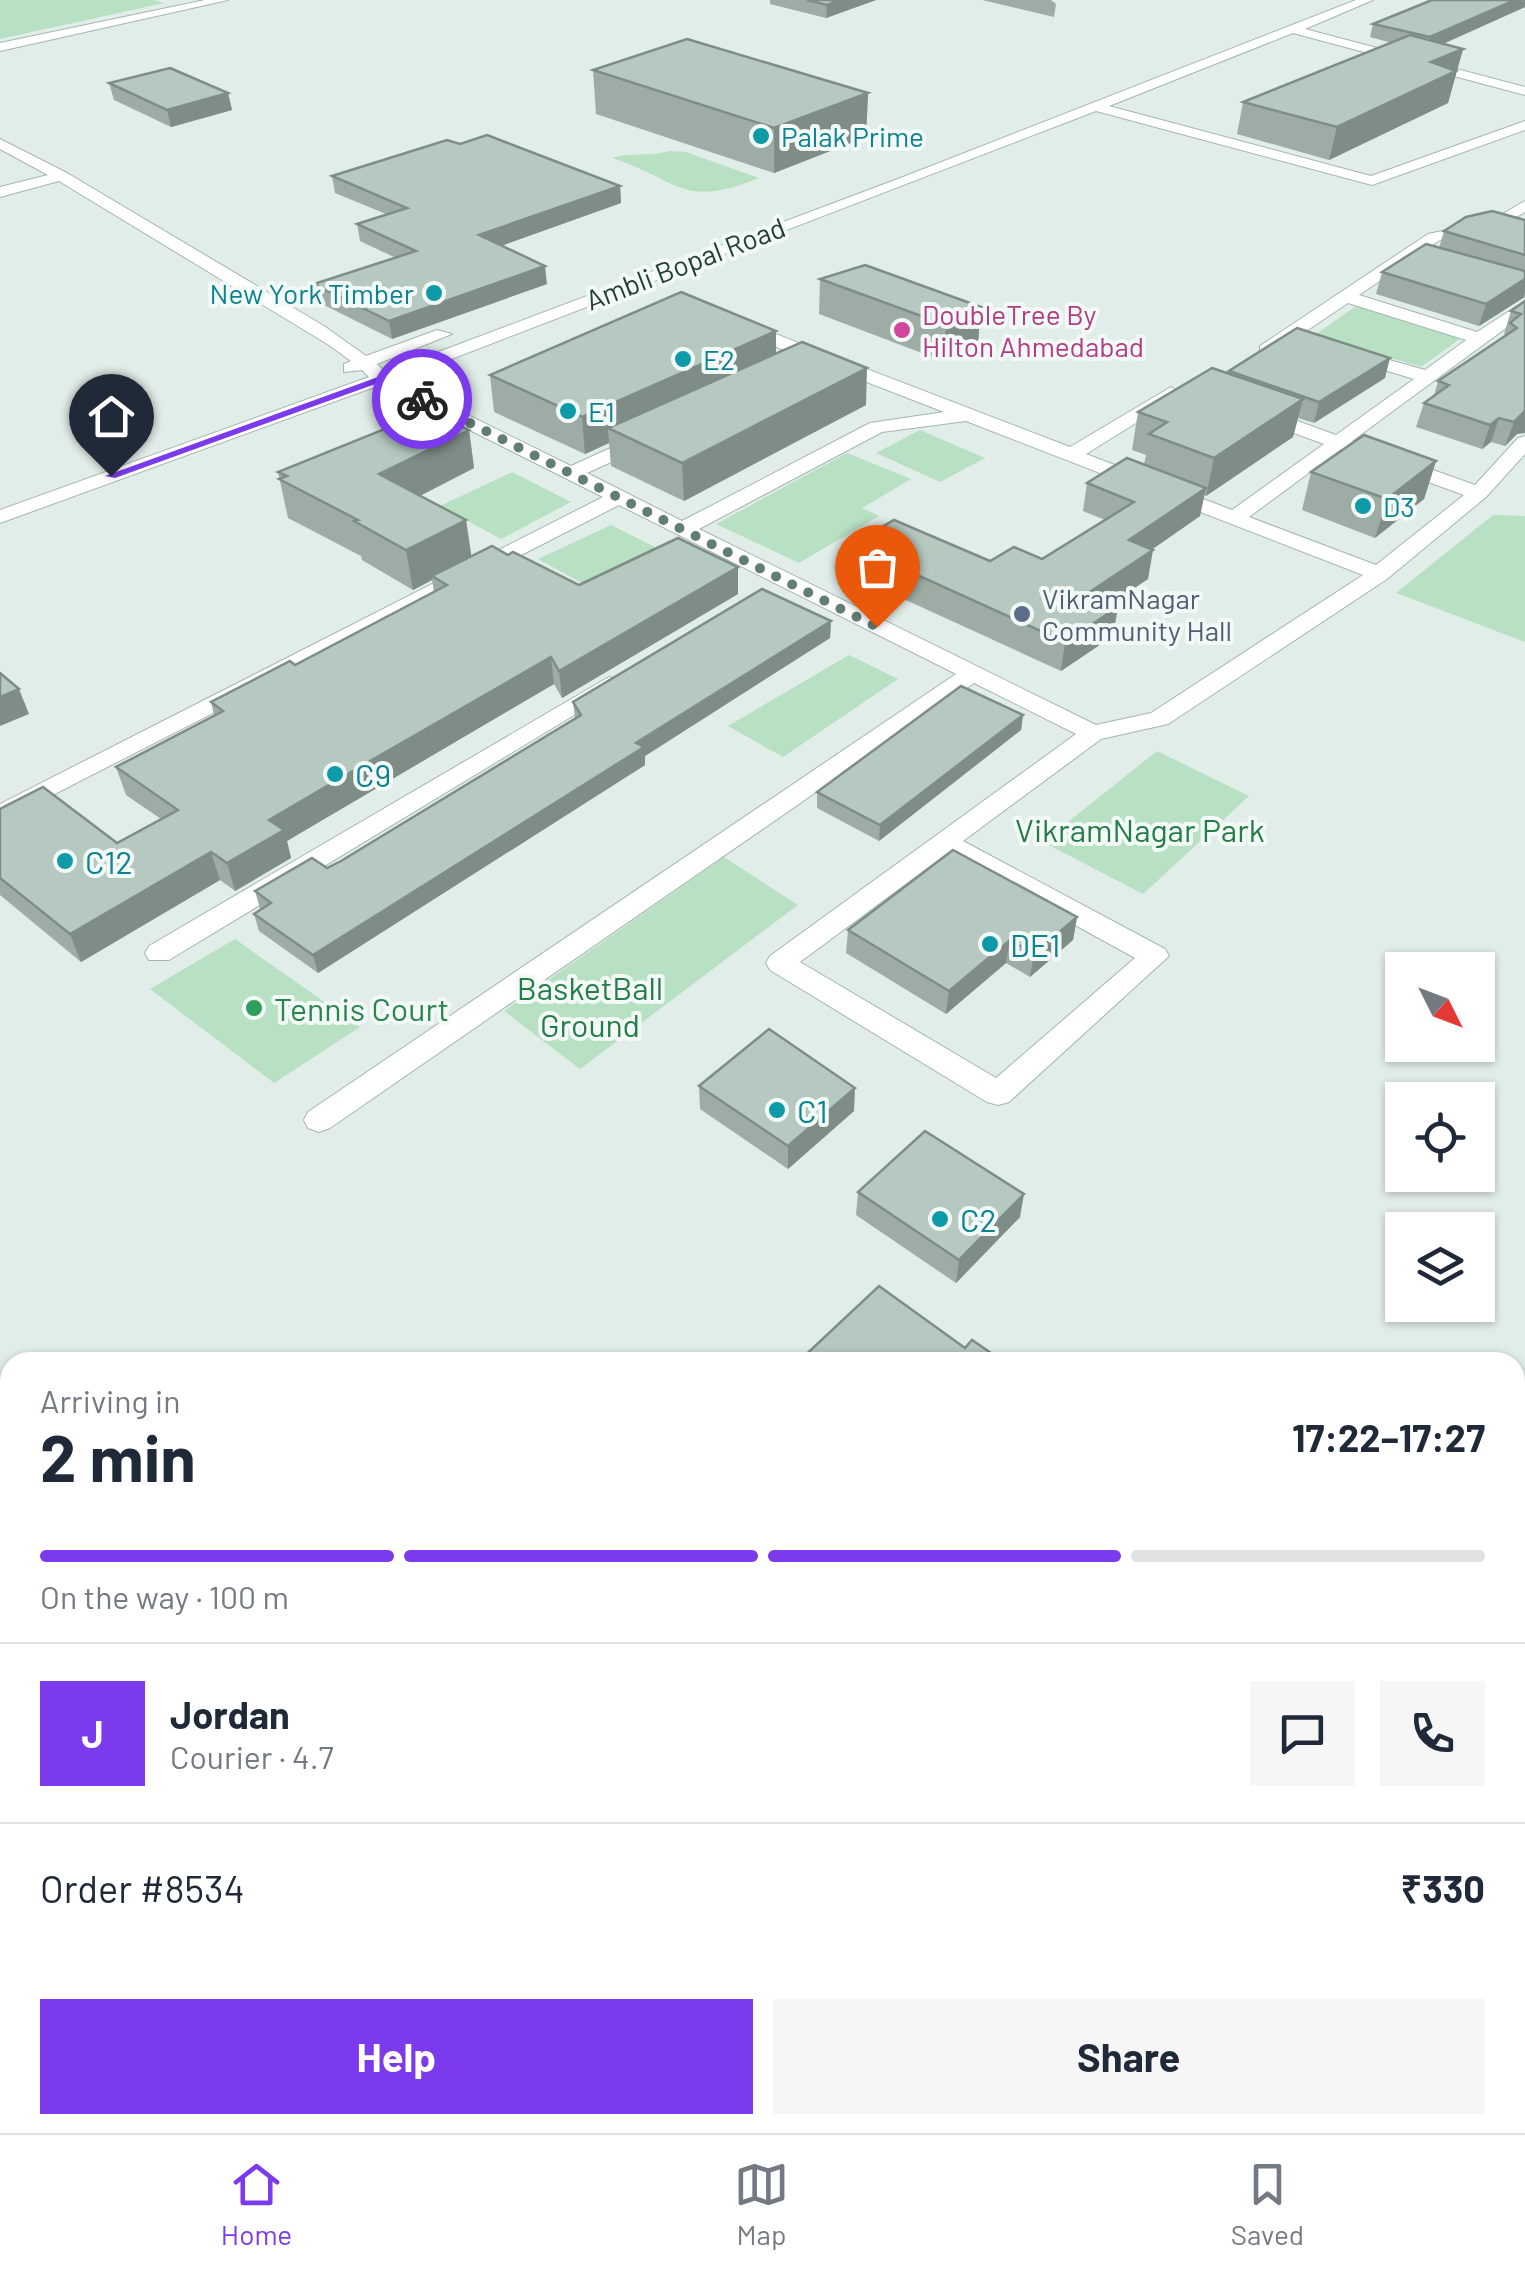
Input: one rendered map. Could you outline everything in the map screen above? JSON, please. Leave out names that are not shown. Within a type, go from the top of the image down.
[{"type":"street","points":[[168,0],[191,7]]},
{"type":"street","points":[[0,47],[222,0]]},
{"type":"street","name":"Ambli Bopal Road","points":[[750,220],[1327,0]]},
{"type":"street","name":"Ambli Bopal Road","points":[[0,517],[352,386],[382,379],[1367,0]]},
{"type":"street","points":[[1267,23],[1525,90]]},
{"type":"street","points":[[1096,107],[1372,181],[1525,126]]},
{"type":"street","points":[[0,143],[62,176],[365,362],[382,379],[462,427],[571,474],[682,529],[775,585],[1093,733]]},
{"type":"street","points":[[0,192],[62,176]]},
{"type":"street","points":[[1257,356],[1308,341],[1347,297],[1434,237],[1500,220],[1525,206]]},
{"type":"street","points":[[1500,220],[1525,227]]},
{"type":"street","points":[[1410,254],[1430,260]]},
{"type":"street","points":[[1347,297],[1487,334],[1525,338]]},
{"type":"street","points":[[1234,518],[1524,308]]},
{"type":"street","points":[[729,322],[812,362],[967,415],[1378,574]]},
{"type":"street","points":[[164,436],[457,328]]},
{"type":"street","points":[[1308,341],[1428,377]]},
{"type":"street","points":[[1072,455],[1192,387]]},
{"type":"street","points":[[1234,405],[1480,493]]},
{"type":"street","points":[[682,529],[876,427],[967,415]]},
{"type":"street","points":[[571,474],[660,432]]},
{"type":"street","points":[[944,842],[1155,956],[998,1094],[780,964],[944,842],[1093,733],[1159,718],[1378,574],[1516,461],[1525,442]]},
{"type":"street","points":[[0,814],[618,497]]},
{"type":"street","points":[[159,952],[632,670]]},
{"type":"street","points":[[318,1120],[971,674]]},
{"type":"green space","points":[[0,0],[154,0],[164,3],[0,39]]},
{"type":"green space","points":[[686,152],[759,178],[733,187],[696,191],[612,158]]},
{"type":"green space","points":[[1356,306],[1460,339],[1421,367],[1315,335]]},
{"type":"green space","points":[[920,430],[985,458],[940,482],[876,453]]},
{"type":"green space","points":[[847,453],[911,479],[862,508],[879,516],[799,563],[716,524]]},
{"type":"green space","points":[[512,472],[571,502],[501,539],[440,506]]},
{"type":"green space","points":[[1493,515],[1525,516],[1525,642],[1396,593]]},
{"type":"green space","points":[[611,525],[661,550],[593,589],[538,559]]},
{"type":"green space","points":[[849,655],[898,679],[783,757],[728,726]]},
{"type":"green space","name":"VikramNagar Park","points":[[1157,751],[1249,796],[1143,894],[1043,842]]},
{"type":"green space","name":"BasketBall Ground","points":[[724,857],[798,905],[580,1069],[504,1011]]},
{"type":"green space","name":"Tennis Court","points":[[235,939],[360,1027],[274,1083],[150,989]]},
{"type":"building","points":[[807,0],[840,0],[827,5]]},
{"type":"building","points":[[1432,0],[1515,0],[1430,37],[1373,24]]},
{"type":"building","points":[[1410,35],[1463,49],[1431,62],[1456,71],[1337,127],[1243,102]]},
{"type":"building","points":[[687,39],[868,93],[774,128],[593,70]]},
{"type":"building","points":[[170,68],[228,93],[167,110],[109,83]]},
{"type":"building","points":[[487,135],[620,186],[479,235],[545,266],[389,321],[314,284],[416,251],[357,224],[407,208],[332,176],[447,140],[460,144]]},
{"type":"building","points":[[1492,211],[1525,220],[1525,255],[1444,231],[1466,217]]},
{"type":"building","points":[[1426,244],[1525,271],[1525,279],[1486,304],[1382,272]]},
{"type":"building","points":[[865,265],[981,307],[946,325],[820,279]]},
{"type":"building","points":[[681,292],[776,331],[582,417],[490,375]]},
{"type":"building","points":[[1525,301],[1525,411],[1514,422],[1499,418],[1490,425],[1424,403],[1449,385],[1438,381],[1517,328],[1510,323],[1521,314],[1511,311]]},
{"type":"building","points":[[1297,328],[1390,358],[1319,402],[1229,371]]},
{"type":"building","points":[[802,342],[867,368],[682,463],[608,428]]},
{"type":"building","points":[[1212,368],[1303,399],[1214,458],[1149,434],[1167,422],[1138,412]]},
{"type":"building","points":[[429,411],[469,430],[379,474],[466,520],[406,550],[279,479],[287,476],[278,472]]},
{"type":"building","points":[[1364,435],[1436,461],[1387,499],[1311,472]]},
{"type":"building","points":[[1127,458],[1206,488],[1129,540],[1153,550],[1088,593],[1118,607],[1065,642],[851,545],[894,520],[990,561],[1014,547],[1042,559],[1134,502],[1087,483]]},
{"type":"building","points":[[678,538],[738,567],[559,671],[551,657],[332,783],[269,820],[284,830],[227,863],[211,852],[70,934],[0,878],[0,809],[43,787],[117,843],[178,810],[116,767],[223,711],[211,702],[290,661],[295,665],[447,585],[432,576],[492,546],[508,555],[513,552],[579,585]]},
{"type":"building","points":[[762,589],[831,621],[636,743],[644,747],[313,955],[254,914],[271,903],[255,891],[312,858],[327,868],[341,861],[581,715],[573,702]]},
{"type":"building","points":[[0,673],[19,689],[0,697]]},
{"type":"building","points":[[961,686],[1023,715],[880,825],[817,792]]},
{"type":"building","points":[[953,850],[1077,917],[1034,954],[1010,940],[949,991],[848,930]]},
{"type":"building","points":[[769,1029],[855,1088],[788,1146],[699,1086]]},
{"type":"building","points":[[925,1131],[1024,1194],[959,1260],[858,1192]]},
{"type":"building","points":[[879,1286],[965,1348],[972,1340],[989,1352],[809,1352]]},
{"type":"way so far","points":[[422,399],[877,627]]},
{"type":"place","name":"Palak Prime","points":[[761,136]]},
{"type":"place","name":"New York Timber","points":[[434,293]]},
{"type":"place","name":"DoubleTree By Hilton Ahmedabad","points":[[902,330]]},
{"type":"place","name":"E2","points":[[683,359]]},
{"type":"place","name":"E1","points":[[568,411]]},
{"type":"place","name":"D3","points":[[1363,506]]},
{"type":"place","name":"VikramNagar Community Hall","points":[[1022,614]]},
{"type":"place","name":"C9","points":[[335,774]]},
{"type":"place","name":"C12","points":[[65,861]]},
{"type":"place","name":"DE1","points":[[990,944]]},
{"type":"place","name":"Tennis Court","points":[[254,1008]]},
{"type":"place","name":"C1","points":[[777,1110]]},
{"type":"place","name":"C2","points":[[940,1219]]},
{"type":"route","points":[[111,476],[352,386],[382,379],[422,399]]}]
